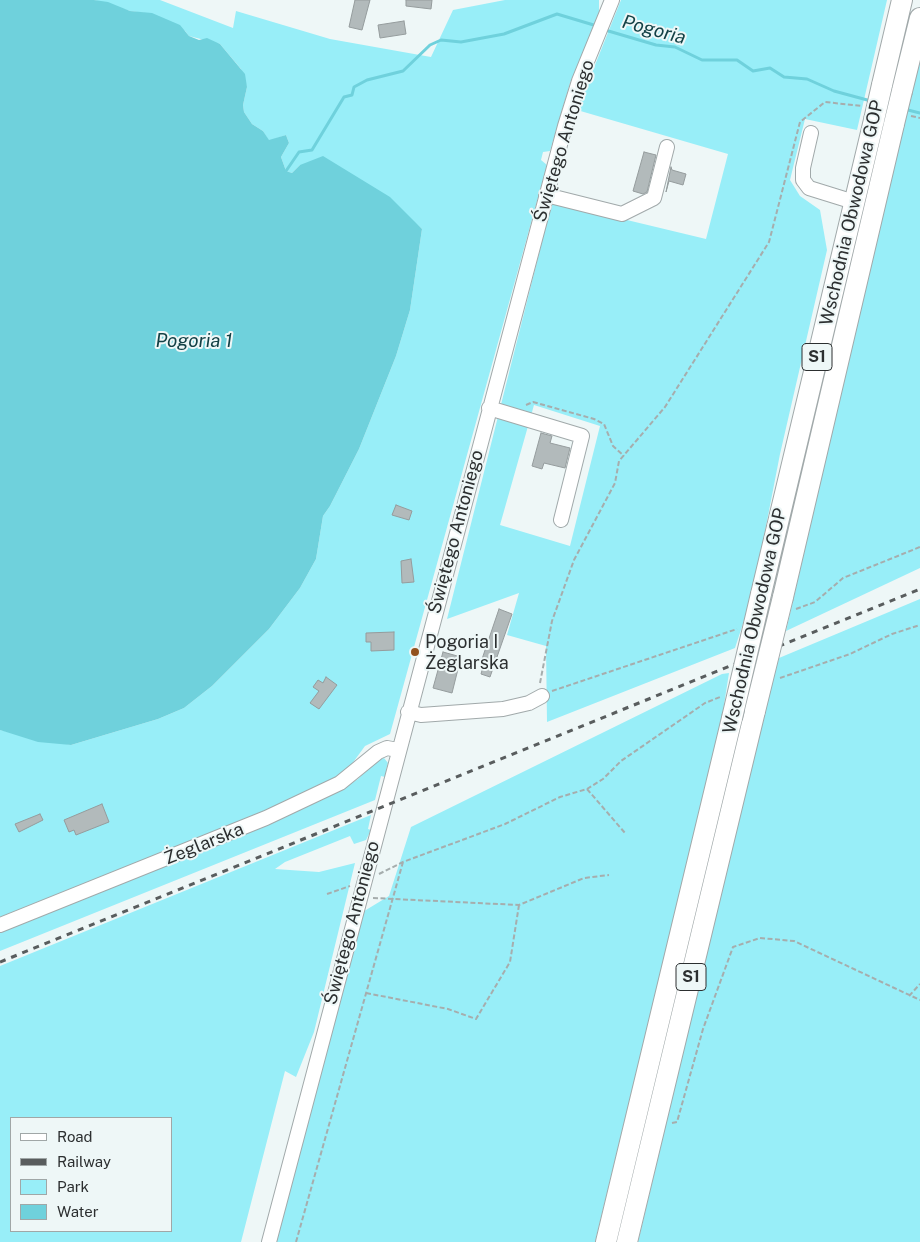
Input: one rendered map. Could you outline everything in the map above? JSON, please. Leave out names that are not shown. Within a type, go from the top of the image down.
[{"type":"highway","name":"Wschodnia Obwodowa GOP","points":[[606,1242],[854,202],[869,113],[882,85],[902,0]]},
{"type":"highway","name":"Wschodnia Obwodowa GOP","points":[[627,1242],[756,712],[790,603],[902,120],[902,91],[920,18]]},
{"type":"street","name":"Świętego Antoniego","points":[[269,1242],[358,897],[546,195],[574,96],[612,0]]},
{"type":"street","points":[[811,134],[803,168],[803,180],[809,188],[854,202]]},
{"type":"street","points":[[546,195],[622,214],[654,198],[667,146]]},
{"type":"street","points":[[489,408],[582,436],[561,520]]},
{"type":"street","points":[[408,712],[421,715],[503,709],[529,703],[542,696]]},
{"type":"street","name":"Żeglarska","points":[[0,925],[266,818],[340,783],[378,752],[387,748],[398,750]]},
{"type":"path","points":[[739,628],[542,696],[539,679],[552,621],[574,560],[614,483],[619,461],[665,407],[769,242],[800,122],[825,102],[869,113]]},
{"type":"path","points":[[902,120],[920,118]]},
{"type":"path","points":[[790,603],[814,602],[843,578],[920,547]]},
{"type":"path","points":[[775,680],[850,654],[920,625]]},
{"type":"path","points":[[327,894],[363,882],[404,862],[506,824],[560,798],[587,789],[604,779],[621,761],[706,703],[722,696]]},
{"type":"path","points":[[587,789],[625,833]]},
{"type":"path","points":[[296,1242],[404,862]]},
{"type":"path","points":[[358,897],[519,905],[584,878],[609,875]]},
{"type":"path","points":[[366,993],[448,1009],[476,1019],[510,962],[519,905]]},
{"type":"path","points":[[654,1127],[677,1122],[703,1029],[733,947],[760,938],[794,941],[862,971],[920,1000]]},
{"type":"path","points":[[909,996],[920,984]]},
{"type":"green space","points":[[94,0],[160,0],[233,28],[236,11],[330,39],[431,57],[453,10],[505,0],[599,0],[599,14],[570,83],[550,151],[543,152],[541,160],[547,165],[390,734],[365,746],[346,772],[300,797],[0,917],[0,730],[71,745],[158,719],[184,708],[212,686],[269,629],[300,588],[316,559],[323,516],[359,449],[396,356],[410,310],[422,229],[404,213],[300,165],[292,173],[286,171],[281,157],[289,143],[286,135],[269,141],[263,131],[252,124],[244,112],[243,105],[247,87],[241,69],[220,44],[189,36],[185,31],[152,14],[130,11]]},
{"type":"green space","points":[[621,0],[887,0],[857,130],[805,119],[790,180],[800,196],[820,210],[827,250],[780,454],[753,593],[735,648],[547,722],[546,646],[507,635],[519,593],[447,619],[552,202],[706,239],[728,154],[577,110]],"holes":[[[534,405],[600,426],[570,546],[500,525]]]},
{"type":"green space","points":[[920,56],[920,568],[786,631],[903,125]]},
{"type":"green space","points":[[920,599],[920,1242],[638,1242],[762,720],[779,658]]},
{"type":"green space","points":[[729,673],[721,724],[595,1242],[276,1242],[361,913],[389,896],[411,827],[722,674]]},
{"type":"green space","points":[[384,758],[388,763],[385,777],[381,776],[375,800],[0,951],[0,931],[339,791],[358,779],[377,760]]},
{"type":"green space","points":[[371,815],[368,829],[371,830],[366,840],[354,844],[350,836],[285,862],[275,869],[319,872],[355,863],[314,1032],[296,1077],[285,1071],[241,1242],[0,1242],[0,966]]},
{"type":"water","name":"Pogoria 1","points":[[0,0],[94,0],[108,2],[130,11],[152,13],[180,25],[189,36],[199,40],[207,38],[220,44],[245,74],[247,87],[243,105],[244,112],[252,124],[263,131],[269,140],[286,135],[289,143],[281,157],[286,171],[292,173],[300,165],[323,156],[390,197],[422,229],[410,310],[396,356],[359,449],[323,516],[316,559],[300,588],[269,629],[212,686],[184,708],[158,719],[71,745],[38,742],[0,730]]},
{"type":"building","points":[[355,0],[370,0],[362,30],[349,27]]},
{"type":"building","points":[[406,0],[432,0],[431,9],[406,6]]},
{"type":"building","points":[[404,21],[406,34],[380,38],[378,25]]},
{"type":"building","points":[[644,152],[656,155],[647,192],[643,194],[633,191]]},
{"type":"building","points":[[671,167],[672,170],[686,174],[683,185],[669,181],[666,192]]},
{"type":"building","points":[[541,433],[552,436],[550,443],[570,448],[565,468],[544,463],[542,469],[532,466]]},
{"type":"building","points":[[396,505],[412,511],[409,520],[392,515]]},
{"type":"building","points":[[411,559],[414,582],[402,583],[401,561]]},
{"type":"building","points":[[499,609],[512,614],[490,677],[481,674],[484,663],[481,662]]},
{"type":"building","points":[[394,632],[394,650],[371,651],[371,642],[366,642],[366,633]]},
{"type":"building","points":[[443,652],[461,657],[452,693],[433,688]]},
{"type":"building","points":[[326,677],[337,685],[319,709],[310,703],[319,691],[313,687],[318,680],[323,683]]},
{"type":"building","points":[[102,804],[109,822],[76,835],[74,830],[69,832],[64,820]]},
{"type":"building","points":[[40,814],[43,820],[19,832],[15,824]]},
{"type":"waterway","name":"Pogoria","points":[[286,171],[299,152],[312,150],[344,97],[352,95],[354,87],[367,80],[403,71],[430,45],[441,40],[461,42],[504,34],[557,14],[597,26]]},
{"type":"waterway","name":"Pogoria","points":[[605,30],[656,45],[675,47],[702,60],[737,60],[753,71],[770,68],[784,77],[807,79],[834,91],[871,101]]},
{"type":"waterway","name":"Pogoria","points":[[904,109],[920,113]]},
{"type":"railway","points":[[0,962],[920,589]]},
{"type":"place","name":"Pogoria I Żeglarska","points":[[415,652]]}]
